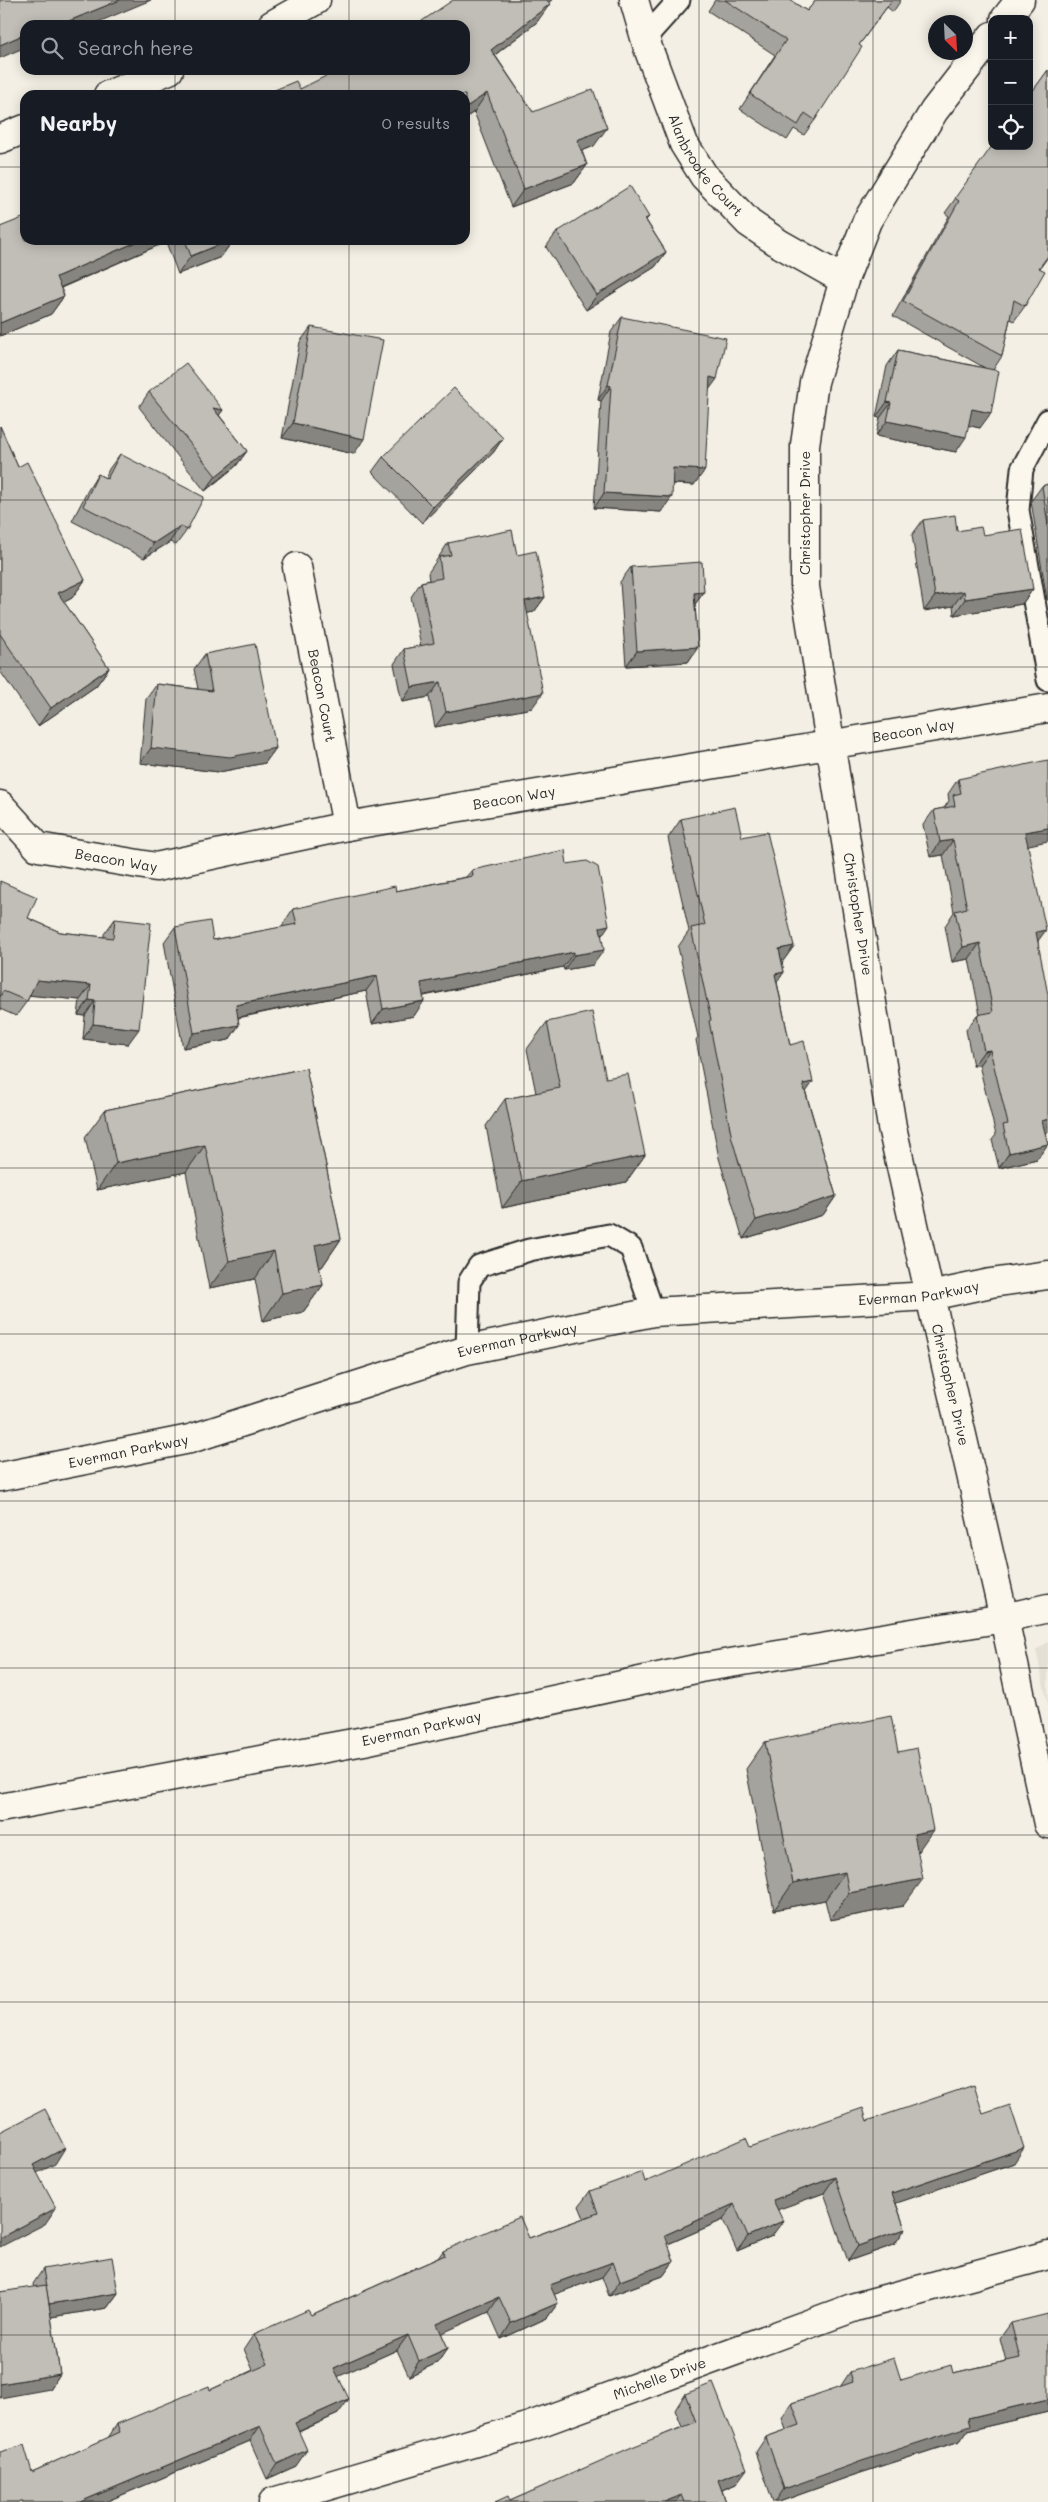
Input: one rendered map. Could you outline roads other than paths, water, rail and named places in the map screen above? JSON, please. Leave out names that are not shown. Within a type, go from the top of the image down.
[{"type":"street","points":[[281,20],[316,0]]},
{"type":"street","name":"Alanbrooke Court","points":[[634,0],[645,38],[684,144],[704,176],[749,223],[844,280]]},
{"type":"street","points":[[1008,15],[1020,0]]},
{"type":"street","name":"Christopher Drive","points":[[988,41],[934,111],[867,221],[844,280],[814,382],[805,446],[805,586],[892,1127],[1004,1618],[1048,1824]]},
{"type":"street","points":[[120,90],[157,75]]},
{"type":"street","points":[[0,139],[20,131]]},
{"type":"street","name":"Beacon Court","points":[[297,567],[347,826]]},
{"type":"street","name":"Beacon Way","points":[[0,805],[38,847],[156,867],[347,826],[1048,708]]},
{"type":"street","name":"Everman Parkway","points":[[0,1476],[190,1439],[467,1350],[653,1312],[930,1296],[991,1283],[1048,1275]]},
{"type":"street","name":"Everman Parkway","points":[[0,1808],[364,1741],[700,1668],[1004,1618],[1048,1608]]},
{"type":"street","name":"Michelle Drive","points":[[273,2502],[530,2426],[855,2308],[1048,2256]]},
{"type":"lane","points":[[645,38],[678,0]]},
{"type":"lane","points":[[1048,420],[1022,469],[1018,510],[1048,680]]},
{"type":"lane","points":[[467,1350],[469,1282],[480,1266],[529,1250],[609,1235],[631,1248],[653,1312]]}]
